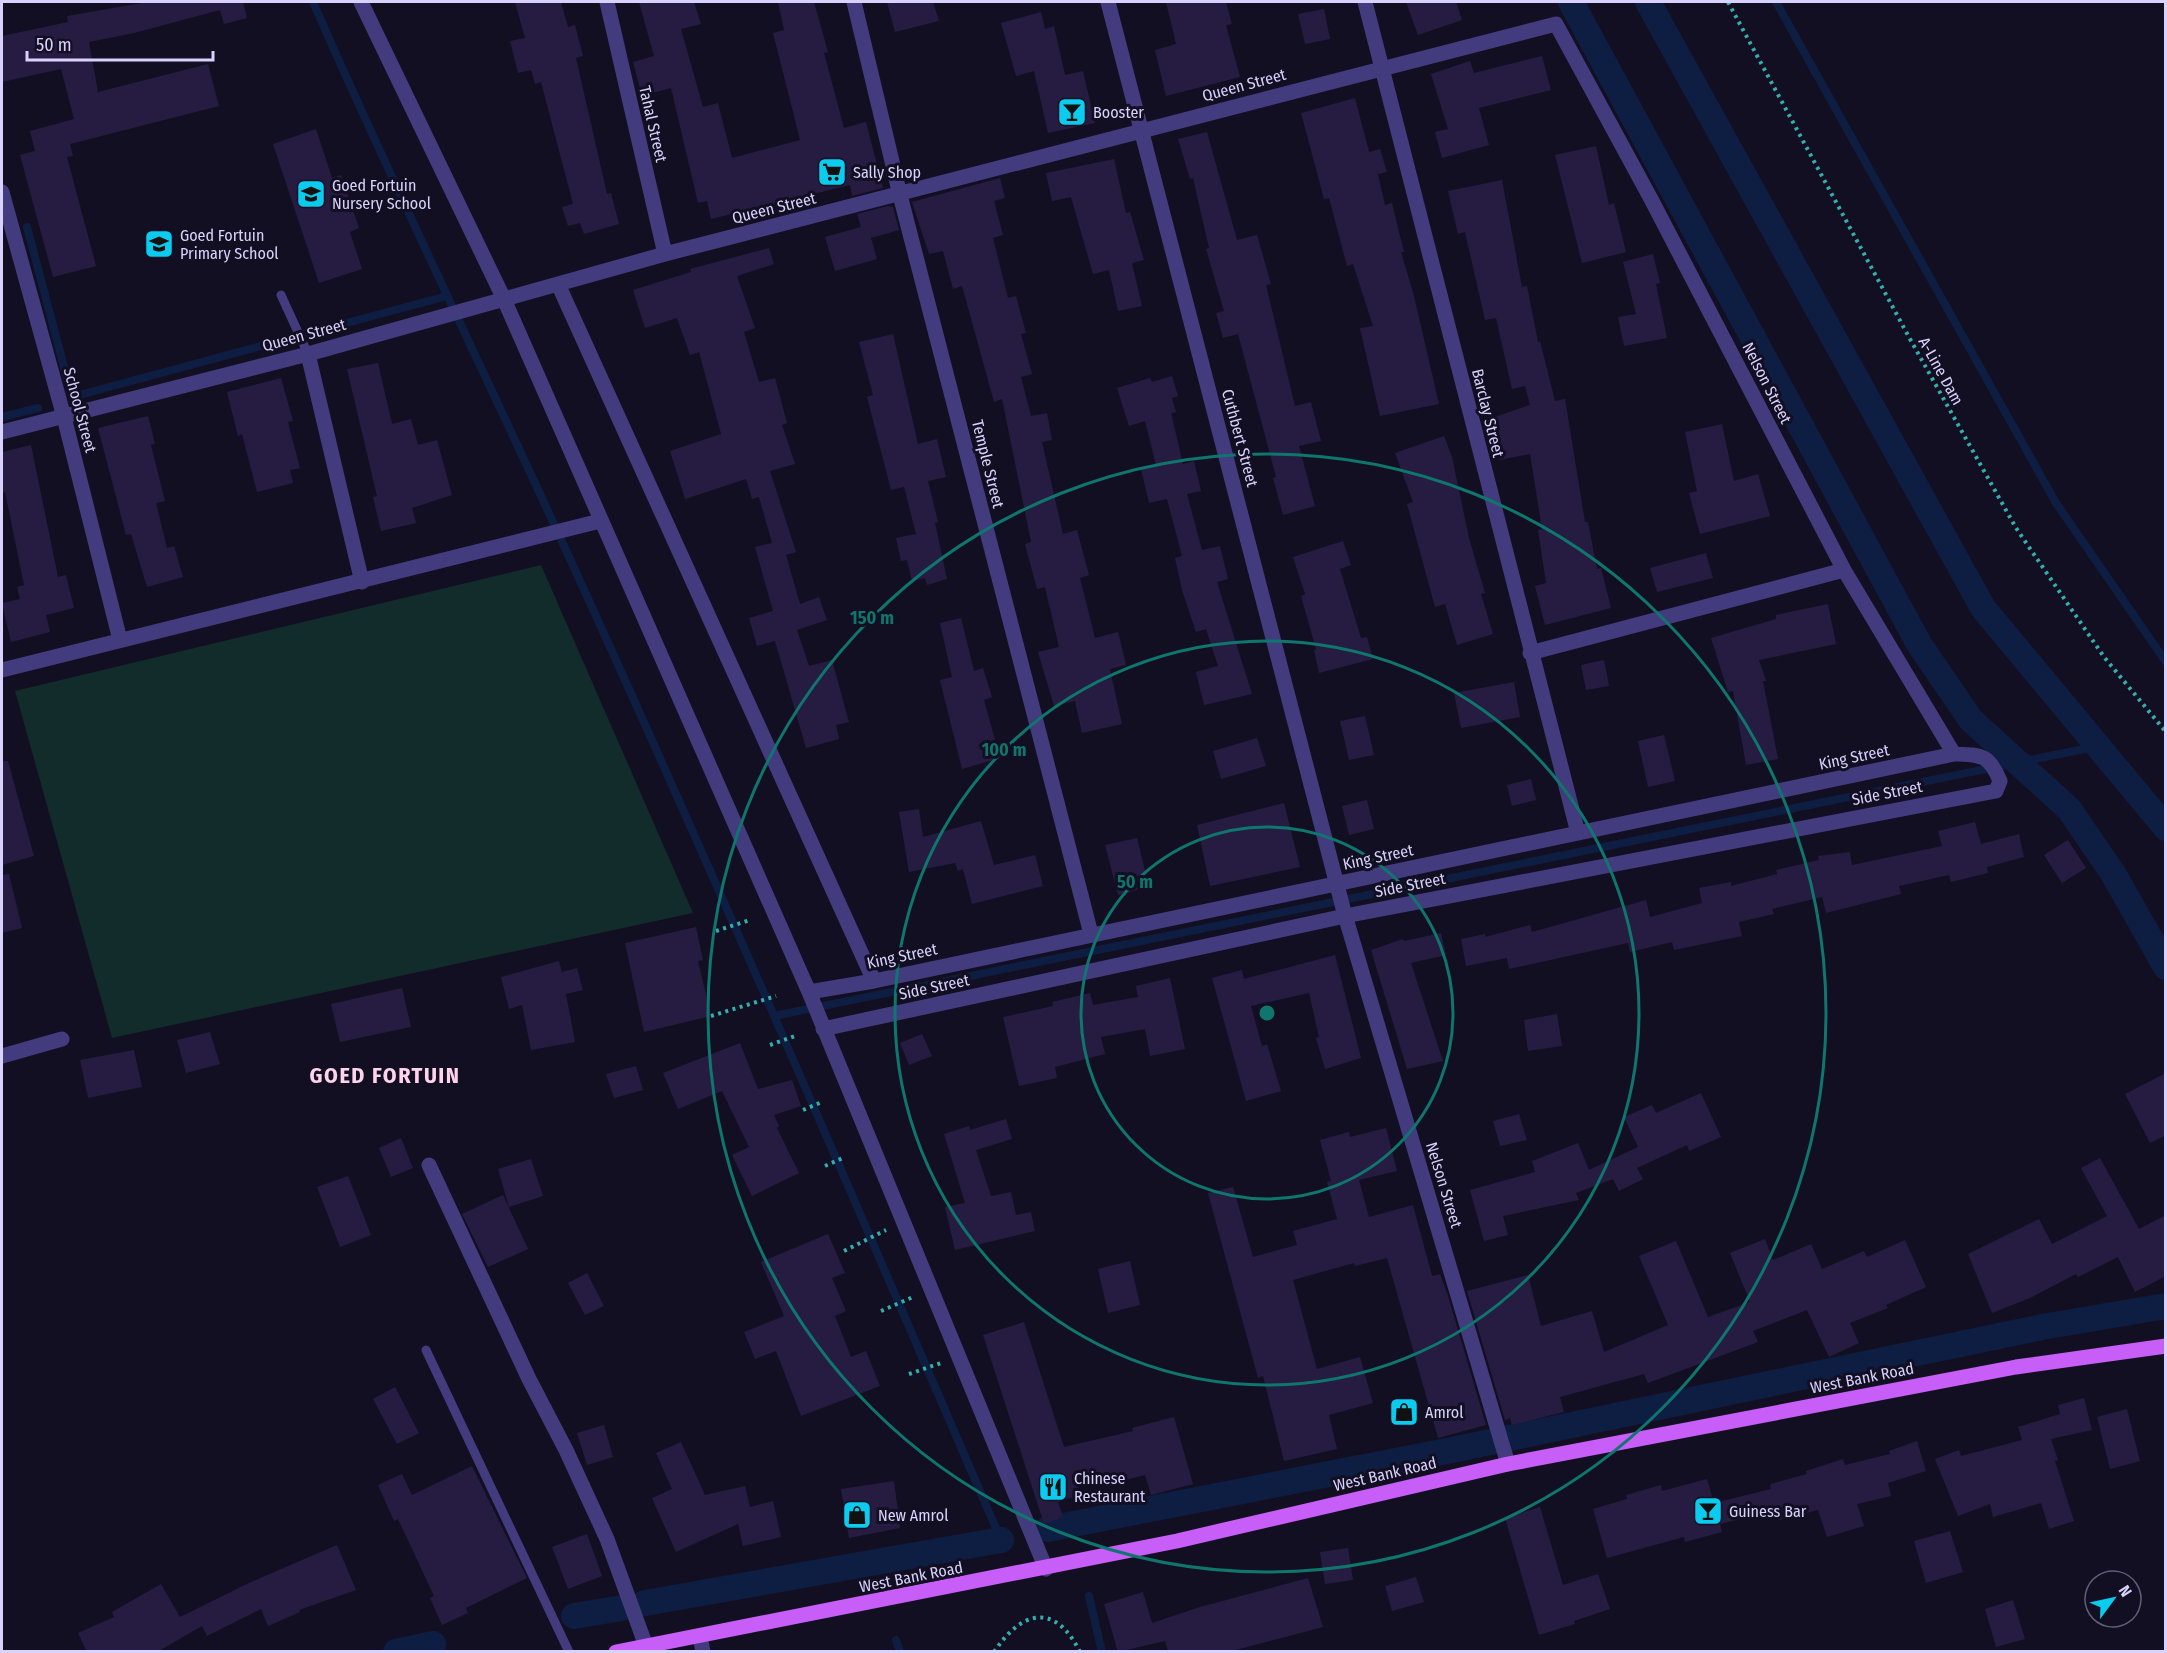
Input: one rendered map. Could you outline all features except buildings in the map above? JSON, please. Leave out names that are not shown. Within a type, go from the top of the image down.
[{"type":"main road","name":"West Bank Road","points":[[616,1652],[646,1646],[701,1644],[1177,1541],[1508,1464],[2016,1366],[2166,1346]]},
{"type":"street","points":[[361,2],[503,297],[809,992],[1046,1569]]},
{"type":"street","name":"Tahal Street","points":[[607,2],[665,254]]},
{"type":"street","name":"Temple Street","points":[[854,2],[900,195],[1091,934]]},
{"type":"street","name":"Cuthbert Street","points":[[1108,2],[1344,914]]},
{"type":"street","name":"Barclay Street","points":[[1365,2],[1530,653],[1578,833]]},
{"type":"street","name":"Queen Street","points":[[2,432],[665,254],[900,195],[1382,67],[1556,24]]},
{"type":"street","name":"Nelson Street","points":[[1556,24],[1656,209],[1844,570],[1954,754]]},
{"type":"street","name":"School Street","points":[[2,192],[64,417],[120,640]]},
{"type":"street","points":[[558,284],[874,981]]},
{"type":"street","points":[[306,349],[362,582]]},
{"type":"street","points":[[2,670],[600,521]]},
{"type":"street","points":[[1530,653],[1844,570]]},
{"type":"street","name":"King Street","points":[[809,992],[874,981],[1091,934],[1338,887],[1578,833],[1954,754],[1981,755],[1994,766],[2000,781]]},
{"type":"street","name":"Side Street","points":[[823,1029],[1344,914],[1996,790],[2000,781]]},
{"type":"street","name":"Nelson Street","points":[[1344,914],[1508,1464]]},
{"type":"street","points":[[2,1056],[62,1039]]},
{"type":"street","points":[[429,1165],[607,1539],[646,1646]]},
{"type":"lane","points":[[281,296],[306,349]]},
{"type":"lane","points":[[426,1350],[569,1652]]},
{"type":"path","name":"A-Line Dam","points":[[1728,2],[1910,339],[2016,528],[2104,657],[2166,732]]},
{"type":"path","points":[[716,931],[750,920]]},
{"type":"path","points":[[711,1016],[776,996]]},
{"type":"path","points":[[770,1045],[798,1035]]},
{"type":"path","points":[[803,1110],[822,1102]]},
{"type":"path","points":[[825,1166],[845,1157]]},
{"type":"path","points":[[844,1251],[903,1222]]},
{"type":"path","points":[[881,1311],[931,1290]]},
{"type":"path","points":[[909,1374],[958,1357]]},
{"type":"path","points":[[994,1652],[1006,1633],[1032,1616],[1047,1616],[1065,1627],[1080,1652]]},
{"type":"green space","points":[[541,565],[693,913],[112,1038],[15,691]]},
{"type":"waterway","points":[[313,2],[565,548],[676,795],[1001,1540]]},
{"type":"waterway","points":[[1571,2],[1919,644],[1971,720],[2069,809],[2114,875],[2166,967]]},
{"type":"waterway","points":[[1648,2],[1983,608],[2166,828]]},
{"type":"waterway","points":[[1776,2],[2056,503],[2166,662]]},
{"type":"waterway","points":[[27,227],[72,397],[447,296]]},
{"type":"waterway","points":[[2,417],[38,408]]},
{"type":"waterway","points":[[774,1016],[2099,746]]},
{"type":"waterway","points":[[1048,1529],[1452,1450],[2042,1327],[2166,1306]]},
{"type":"waterway","points":[[645,1603],[1001,1540]]},
{"type":"waterway","points":[[1089,1596],[1102,1652]]},
{"type":"waterway","points":[[574,1616],[622,1608]]},
{"type":"waterway","points":[[896,1640],[900,1652]]},
{"type":"waterway","points":[[396,1652],[433,1644]]},
{"type":"place","name":"Booster","points":[[1072,112]]},
{"type":"place","name":"Sally Shop","points":[[832,172]]},
{"type":"place","name":"Goed Fortuin Nursery School","points":[[311,194]]},
{"type":"place","name":"Goed Fortuin Primary School","points":[[159,244]]},
{"type":"place","name":"Amrol","points":[[1404,1412]]},
{"type":"place","name":"Chinese Restaurant","points":[[1053,1487]]},
{"type":"place","name":"Guiness Bar","points":[[1708,1511]]},
{"type":"place","name":"New Amrol","points":[[857,1515]]},
{"type":"district","name":"GOED FORTUIN","points":[[385,1075]]}]
